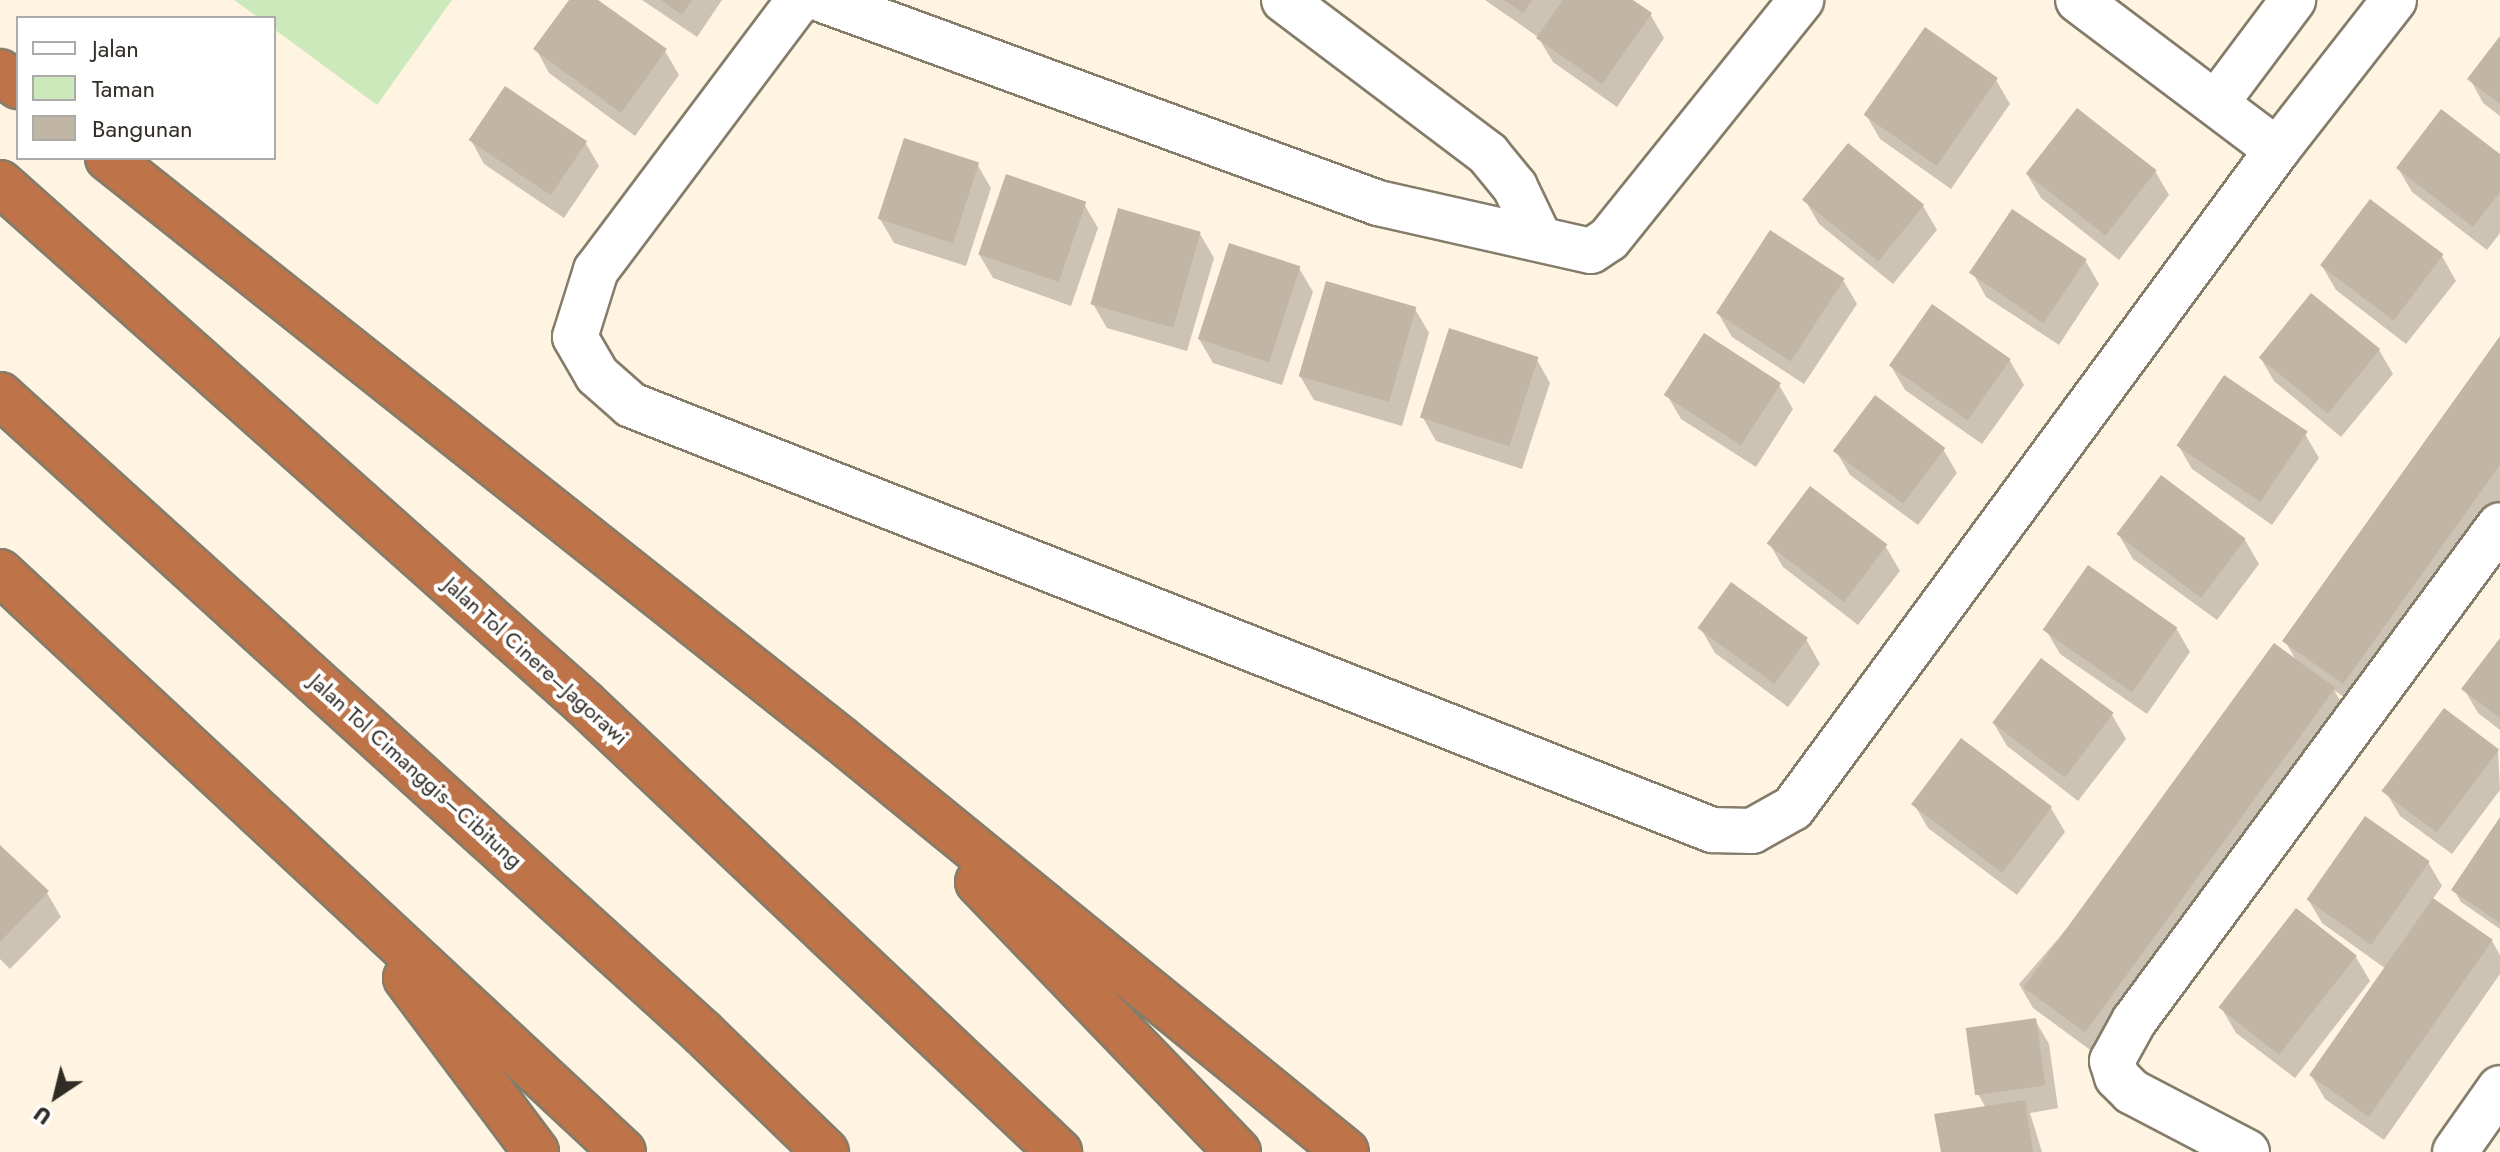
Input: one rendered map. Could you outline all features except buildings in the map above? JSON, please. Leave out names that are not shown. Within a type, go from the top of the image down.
[{"type":"highway","points":[[0,72],[16,84]]},
{"type":"highway","points":[[111,160],[840,739],[1346,1152]]},
{"type":"highway","name":"Jalan Tol Cinere–Jagorawi","points":[[0,183],[584,703],[1059,1152]]},
{"type":"highway","name":"Jalan Tol Cimanggis–Cibitung","points":[[0,395],[680,1011],[826,1152]]},
{"type":"highway","points":[[0,572],[623,1152]]},
{"type":"highway","points":[[840,739],[1238,1152]]},
{"type":"highway","points":[[340,889],[536,1152]]},
{"type":"street","points":[[799,0],[596,270],[575,337],[597,375],[631,405],[1712,830],[1752,831],[1793,808],[2277,150],[2394,0]]},
{"type":"street","points":[[823,0],[1378,203],[1538,235],[1591,251],[1609,239],[1801,0]]},
{"type":"street","points":[[1284,0],[1488,154],[1515,187],[1538,235]]},
{"type":"street","points":[[2078,0],[2277,150]]},
{"type":"street","points":[[2216,103],[2293,0]]},
{"type":"street","points":[[2247,1152],[2132,1092],[2117,1077],[2112,1061],[2134,1021],[2500,525]]},
{"type":"street","points":[[2455,1152],[2500,1088]]},
{"type":"green space","points":[[234,0],[452,0],[377,105],[276,30],[276,16],[256,16]]}]
